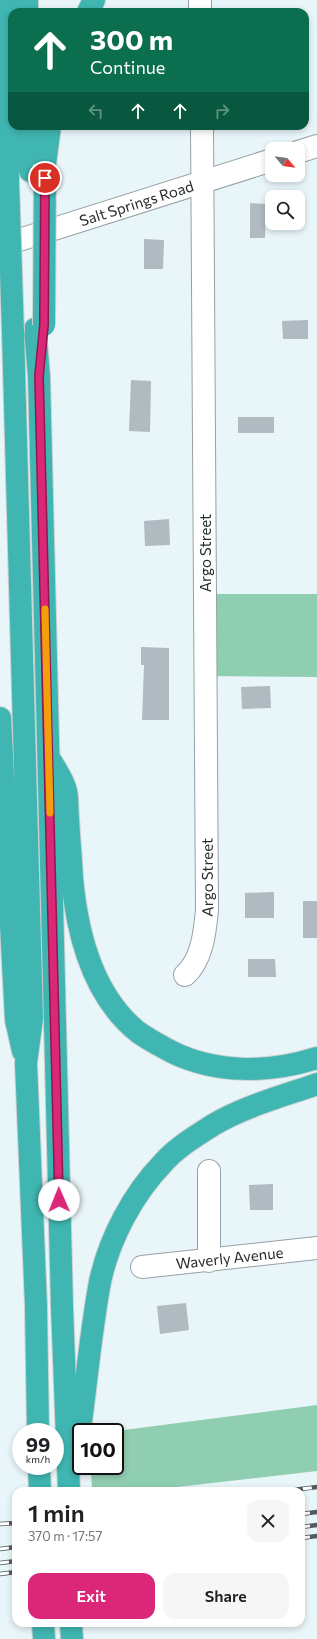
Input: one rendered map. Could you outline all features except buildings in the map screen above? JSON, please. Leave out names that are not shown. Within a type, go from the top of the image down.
[{"type":"highway","points":[[6,0],[8,181],[32,1018],[26,1063],[36,1306],[38,1423]]},
{"type":"highway","points":[[30,130],[38,167],[40,327],[39,376],[48,756],[73,1423]]},
{"type":"highway","points":[[38,167],[49,130]]},
{"type":"highway","points":[[0,718],[16,1020],[26,1063]]},
{"type":"highway","points":[[48,756],[66,790],[72,881],[79,925],[92,970],[119,1013],[138,1032],[159,1046],[180,1056],[208,1065],[241,1069],[272,1067],[317,1058]]},
{"type":"highway","points":[[73,1423],[100,1281],[112,1246],[126,1214],[145,1183],[163,1162],[179,1147],[214,1124],[239,1113],[317,1084]]},
{"type":"highway","points":[[68,1487],[68,1468],[72,1458]]},
{"type":"highway","points":[[39,1475],[40,1487]]},
{"type":"highway","points":[[43,1627],[44,1639]]},
{"type":"highway","points":[[71,1627],[72,1639]]},
{"type":"street","name":"Argo Street","points":[[185,975],[194,968],[203,941],[207,910],[202,130]]},
{"type":"street","points":[[305,150],[317,146]]},
{"type":"street","name":"Salt Springs Road","points":[[0,246],[265,162]]},
{"type":"street","points":[[208,1171],[209,1261]]},
{"type":"street","name":"Waverly Avenue","points":[[142,1267],[209,1261],[317,1248]]},
{"type":"green space","points":[[205,594],[317,594],[317,677],[206,676]]},
{"type":"green space","points":[[317,1405],[317,1471],[177,1487],[92,1487],[91,1475],[124,1475],[124,1430]]},
{"type":"railway","points":[[305,1488],[317,1487]]},
{"type":"railway","points":[[305,1514],[317,1512]]},
{"type":"railway","points":[[0,1524],[12,1523]]},
{"type":"railway","points":[[305,1526],[317,1525]]},
{"type":"railway","points":[[305,1538],[317,1536]]},
{"type":"railway","points":[[0,1549],[12,1548]]},
{"type":"railway","points":[[0,1563],[12,1562]]},
{"type":"railway","points":[[0,1574],[12,1572]]},
{"type":"slow traffic","points":[[45,609],[50,813]]},
{"type":"route","points":[[45,178],[44,325],[39,376],[59,1200]]}]
